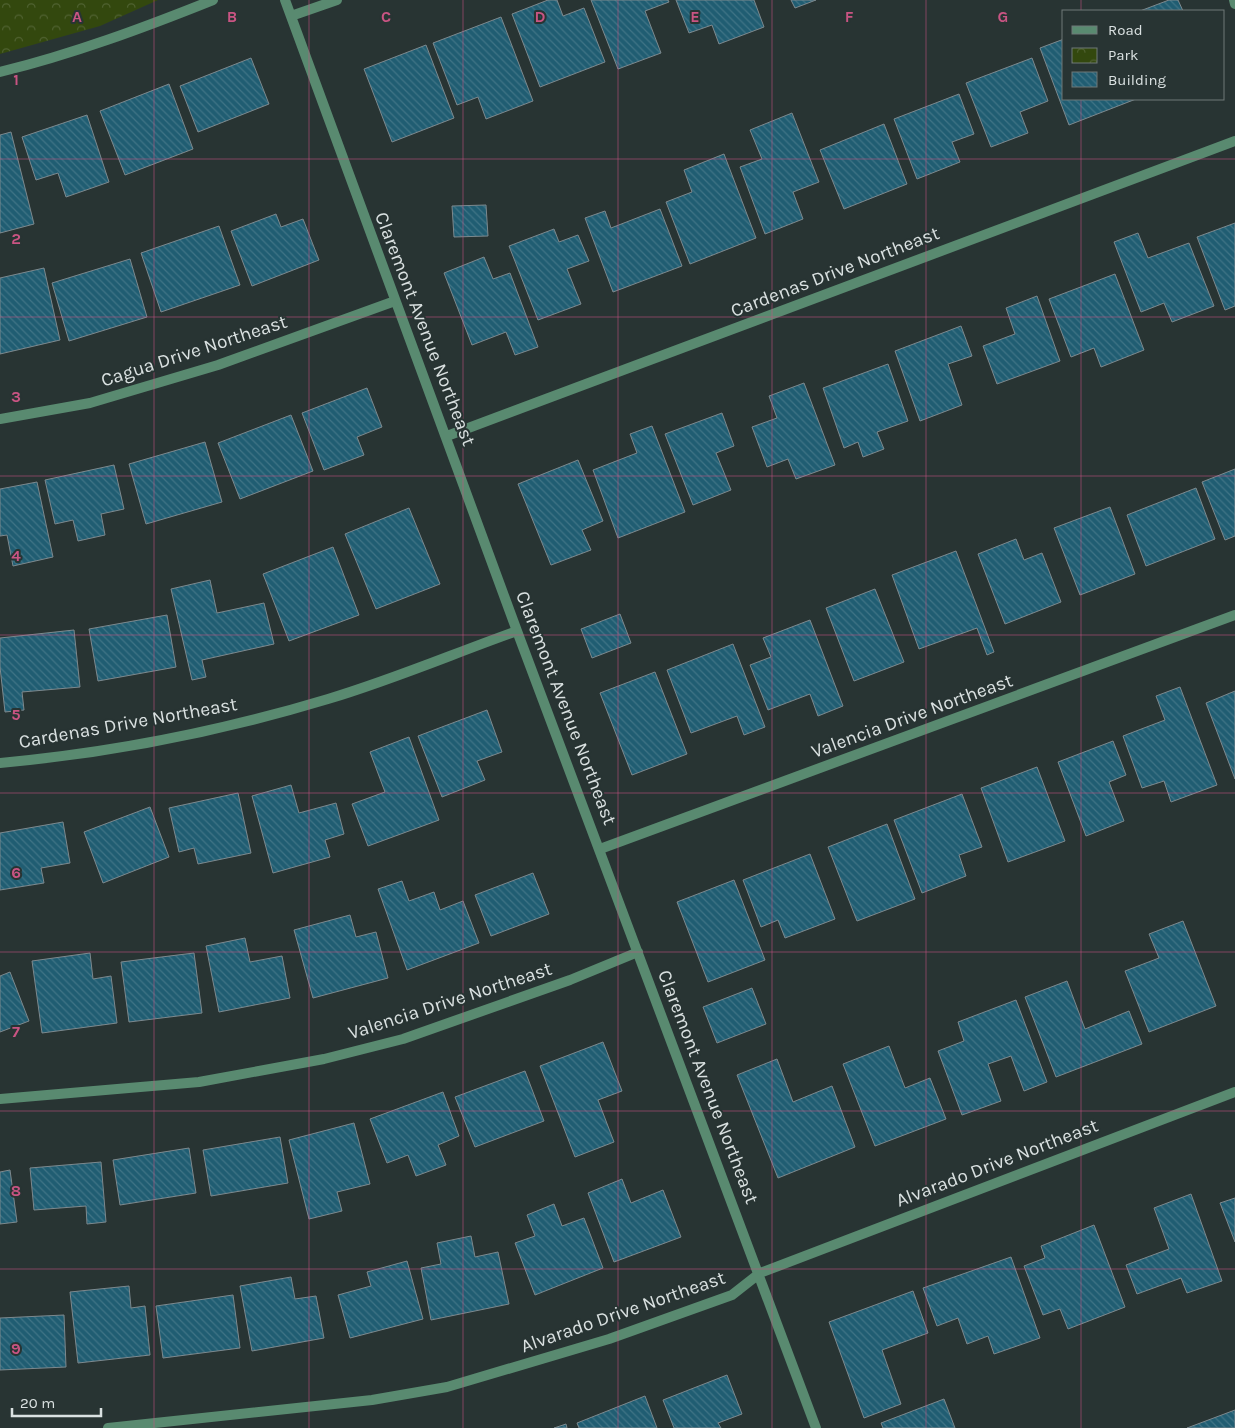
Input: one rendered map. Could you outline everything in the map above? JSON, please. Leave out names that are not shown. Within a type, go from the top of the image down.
[{"type":"street","points":[[0,72],[44,61],[129,33],[213,0]]},
{"type":"street","name":"Claremont Avenue Northeast","points":[[284,0],[638,952],[760,1272],[816,1428]]},
{"type":"street","points":[[1234,0],[1235,4]]},
{"type":"street","points":[[291,16],[332,2]]},
{"type":"street","name":"Cardenas Drive Northeast","points":[[447,436],[1235,141]]},
{"type":"street","name":"Cagua Drive Northeast","points":[[0,419],[90,403],[200,370],[395,301]]},
{"type":"street","name":"Valencia Drive Northeast","points":[[600,849],[1235,615]]},
{"type":"street","name":"Cardenas Drive Northeast","points":[[0,763],[47,759],[195,733],[329,699],[518,630]]},
{"type":"street","name":"Valencia Drive Northeast","points":[[0,1099],[199,1082],[324,1059],[403,1039],[570,980],[638,952]]},
{"type":"street","name":"Alvarado Drive Northeast","points":[[108,1428],[372,1400],[447,1387],[609,1339],[732,1295],[760,1272],[1235,1092]]},
{"type":"green space","points":[[0,0],[158,0],[100,26],[0,54]]},
{"type":"building","points":[[548,0],[557,0],[563,16],[584,8],[605,62],[540,87],[512,14]]},
{"type":"building","points":[[591,0],[668,0],[669,2],[645,11],[661,53],[618,69]]},
{"type":"building","points":[[676,0],[754,0],[764,27],[719,44],[712,25],[689,33]]},
{"type":"building","points":[[791,0],[816,0],[795,8]]},
{"type":"building","points":[[1169,0],[1178,0],[1183,10],[1143,10]]},
{"type":"building","points":[[501,17],[533,101],[486,119],[478,97],[457,105],[433,43]]},
{"type":"building","points":[[1062,40],[1062,100],[1133,100],[1069,125],[1040,48]]},
{"type":"building","points":[[426,45],[454,118],[392,142],[364,69]]},
{"type":"building","points":[[251,58],[269,104],[198,132],[180,86]]},
{"type":"building","points":[[1032,58],[1048,101],[1020,112],[1028,133],[991,147],[966,83]]},
{"type":"building","points":[[169,84],[193,149],[125,175],[100,111]]},
{"type":"building","points":[[959,94],[974,134],[952,142],[960,162],[917,179],[894,119]]},
{"type":"building","points":[[792,113],[819,182],[793,192],[803,219],[765,234],[740,167],[762,159],[750,130]]},
{"type":"building","points":[[87,115],[109,182],[66,197],[58,173],[36,180],[22,137]]},
{"type":"building","points":[[884,124],[907,184],[844,209],[820,150]]},
{"type":"building","points":[[11,132],[34,224],[0,233],[0,135]]},
{"type":"building","points":[[724,154],[756,238],[690,264],[666,202],[692,192],[684,170]]},
{"type":"building","points":[[486,205],[488,236],[454,237],[452,206]]},
{"type":"building","points":[[660,209],[682,266],[613,292],[585,218],[605,211],[611,228]]},
{"type":"building","points":[[276,214],[281,227],[303,219],[319,260],[252,286],[231,231]]},
{"type":"building","points":[[1235,223],[1235,306],[1225,310],[1197,237]]},
{"type":"building","points":[[219,226],[240,285],[161,312],[141,253]]},
{"type":"building","points":[[554,229],[559,242],[578,235],[589,261],[567,269],[581,304],[538,320],[509,246]]},
{"type":"building","points":[[1138,233],[1148,258],[1189,243],[1214,306],[1172,322],[1164,303],[1141,312],[1114,242]]},
{"type":"building","points":[[484,257],[493,279],[510,273],[538,347],[515,355],[506,332],[472,345],[444,273]]},
{"type":"building","points":[[130,259],[147,317],[69,341],[52,283]]},
{"type":"building","points":[[44,268],[60,340],[0,354],[0,278]]},
{"type":"building","points":[[1115,274],[1144,350],[1101,367],[1094,348],[1071,357],[1049,299]]},
{"type":"building","points":[[1037,296],[1060,361],[997,384],[983,346],[1015,334],[1006,308]]},
{"type":"building","points":[[961,326],[972,356],[948,364],[962,405],[920,421],[895,351]]},
{"type":"building","points":[[888,364],[908,421],[877,432],[884,449],[863,457],[858,442],[844,448],[823,388]]},
{"type":"building","points":[[804,383],[835,465],[796,479],[788,459],[767,467],[752,427],[777,418],[769,396]]},
{"type":"building","points":[[367,388],[382,427],[357,437],[364,455],[324,470],[302,413]]},
{"type":"building","points":[[722,413],[734,446],[716,453],[731,490],[693,505],[665,434]]},
{"type":"building","points":[[291,415],[313,471],[240,499],[218,443]]},
{"type":"building","points":[[652,426],[685,512],[618,538],[593,470],[637,453],[630,434]]},
{"type":"building","points":[[205,442],[222,502],[146,524],[129,464]]},
{"type":"building","points":[[578,460],[603,521],[582,530],[591,550],[551,565],[518,484]]},
{"type":"building","points":[[114,465],[124,509],[101,514],[105,535],[78,541],[73,520],[55,524],[45,480]]},
{"type":"building","points":[[1235,469],[1235,536],[1225,540],[1202,482]]},
{"type":"building","points":[[37,482],[53,557],[13,566],[7,535],[0,536],[0,489]]},
{"type":"building","points":[[1196,488],[1215,539],[1146,566],[1127,515]]},
{"type":"building","points":[[1110,507],[1135,574],[1080,595],[1054,528]]},
{"type":"building","points":[[409,508],[440,584],[376,609],[345,534]]},
{"type":"building","points":[[1016,539],[1024,560],[1042,553],[1061,602],[1005,624],[978,554]]},
{"type":"building","points":[[333,547],[359,615],[289,641],[263,574]]},
{"type":"building","points":[[956,551],[994,652],[987,655],[977,628],[919,649],[892,575]]},
{"type":"building","points":[[210,580],[217,613],[264,603],[274,644],[202,660],[206,677],[192,680],[171,589]]},
{"type":"building","points":[[875,589],[904,662],[854,681],[826,608]]},
{"type":"building","points":[[620,614],[631,643],[592,658],[581,629]]},
{"type":"building","points":[[167,615],[176,667],[98,681],[89,629]]},
{"type":"building","points":[[810,620],[843,706],[818,716],[810,694],[768,710],[750,665],[771,657],[763,638]]},
{"type":"building","points":[[74,630],[80,687],[22,692],[24,710],[5,712],[0,667],[0,638]]},
{"type":"building","points":[[733,644],[765,727],[744,735],[737,716],[691,733],[667,670]]},
{"type":"building","points":[[655,672],[687,754],[632,775],[600,693]]},
{"type":"building","points":[[1180,687],[1217,785],[1171,802],[1164,781],[1142,788],[1123,736],[1165,720],[1156,696]]},
{"type":"building","points":[[1235,691],[1235,779],[1206,703]]},
{"type":"building","points":[[487,710],[502,752],[477,761],[485,780],[442,797],[418,736]]},
{"type":"building","points":[[409,737],[439,820],[368,846],[352,804],[385,792],[370,752]]},
{"type":"building","points":[[1113,741],[1126,775],[1109,782],[1124,821],[1086,836],[1058,762]]},
{"type":"building","points":[[1037,767],[1065,841],[1008,862],[981,788]]},
{"type":"building","points":[[291,785],[299,813],[336,803],[344,834],[325,840],[330,857],[273,873],[252,796]]},
{"type":"building","points":[[238,793],[251,853],[198,864],[194,848],[179,852],[169,808]]},
{"type":"building","points":[[962,794],[982,847],[959,855],[966,876],[922,893],[894,820]]},
{"type":"building","points":[[150,807],[169,857],[103,883],[84,832]]},
{"type":"building","points":[[63,822],[70,863],[41,868],[44,883],[0,890],[0,833]]},
{"type":"building","points":[[887,824],[915,899],[857,921],[828,847]]},
{"type":"building","points":[[810,854],[835,919],[785,938],[778,920],[761,927],[743,880]]},
{"type":"building","points":[[533,873],[549,914],[491,936],[475,895]]},
{"type":"building","points":[[734,880],[765,960],[708,982],[677,902]]},
{"type":"building","points":[[402,881],[409,901],[434,892],[440,910],[463,901],[479,943],[407,970],[378,889]]},
{"type":"building","points":[[350,915],[356,937],[376,932],[388,978],[313,998],[294,930]]},
{"type":"building","points":[[1183,921],[1216,1006],[1149,1032],[1125,971],[1159,958],[1149,934]]},
{"type":"building","points":[[245,938],[250,962],[282,956],[290,998],[219,1012],[206,946]]},
{"type":"building","points":[[90,953],[93,979],[111,976],[117,1023],[42,1033],[32,961]]},
{"type":"building","points":[[194,953],[202,1013],[129,1022],[121,962]]},
{"type":"building","points":[[10,972],[29,1021],[0,1032],[0,976]]},
{"type":"building","points":[[1067,981],[1085,1029],[1129,1011],[1142,1044],[1056,1077],[1025,997]]},
{"type":"building","points":[[752,988],[766,1024],[717,1043],[703,1007]]},
{"type":"building","points":[[1016,1000],[1047,1082],[1024,1091],[1011,1056],[988,1064],[1001,1101],[962,1115],[938,1051],[964,1041],[958,1022]]},
{"type":"building","points":[[603,1042],[622,1091],[598,1100],[614,1142],[575,1157],[540,1066]]},
{"type":"building","points":[[889,1046],[905,1088],[930,1078],[946,1119],[875,1146],[843,1064]]},
{"type":"building","points":[[777,1059],[793,1102],[832,1086],[855,1147],[778,1178],[737,1075]]},
{"type":"building","points":[[525,1071],[544,1121],[475,1147],[455,1097]]},
{"type":"building","points":[[443,1092],[459,1136],[438,1145],[446,1165],[416,1176],[408,1155],[387,1163],[370,1119]]},
{"type":"building","points":[[354,1123],[370,1184],[337,1192],[342,1211],[309,1219],[289,1140]]},
{"type":"building","points":[[280,1137],[288,1183],[211,1196],[203,1150]]},
{"type":"building","points":[[189,1148],[196,1193],[120,1205],[113,1160]]},
{"type":"building","points":[[101,1162],[106,1222],[87,1224],[86,1206],[34,1210],[30,1168]]},
{"type":"building","points":[[10,1170],[17,1222],[0,1224],[0,1172]]},
{"type":"building","points":[[622,1179],[631,1203],[663,1190],[681,1237],[614,1262],[588,1193]]},
{"type":"building","points":[[1191,1194],[1222,1281],[1187,1293],[1181,1278],[1137,1294],[1126,1265],[1169,1249],[1154,1208]]},
{"type":"building","points":[[1235,1198],[1235,1242],[1220,1203]]},
{"type":"building","points":[[554,1204],[562,1226],[584,1218],[603,1268],[535,1295],[515,1243],[535,1236],[527,1215]]},
{"type":"building","points":[[1094,1225],[1125,1307],[1068,1329],[1060,1309],[1043,1315],[1024,1266],[1045,1258],[1041,1246]]},
{"type":"building","points":[[471,1236],[475,1257],[498,1252],[509,1304],[431,1320],[421,1268],[441,1264],[437,1243]]},
{"type":"building","points":[[1011,1257],[1040,1338],[994,1354],[988,1336],[967,1344],[958,1318],[937,1326],[923,1288]]},
{"type":"building","points":[[407,1261],[423,1319],[350,1338],[338,1295],[371,1286],[367,1272]]},
{"type":"building","points":[[291,1277],[295,1299],[316,1296],[324,1338],[252,1351],[240,1286]]},
{"type":"building","points":[[129,1286],[131,1308],[145,1306],[150,1355],[78,1363],[70,1292]]},
{"type":"building","points":[[913,1291],[928,1333],[882,1350],[901,1404],[864,1418],[829,1322]]},
{"type":"building","points":[[233,1295],[240,1348],[163,1358],[156,1306]]},
{"type":"building","points":[[64,1315],[66,1367],[0,1370],[0,1318]]},
{"type":"building","points":[[727,1375],[742,1414],[718,1423],[721,1428],[674,1428],[663,1400]]},
{"type":"building","points":[[645,1396],[657,1428],[579,1428],[577,1423]]},
{"type":"building","points":[[944,1399],[955,1428],[883,1428],[881,1423]]},
{"type":"building","points":[[1235,1410],[1235,1428],[1187,1428]]},
{"type":"building","points":[[566,1424],[567,1428],[554,1428]]}]
